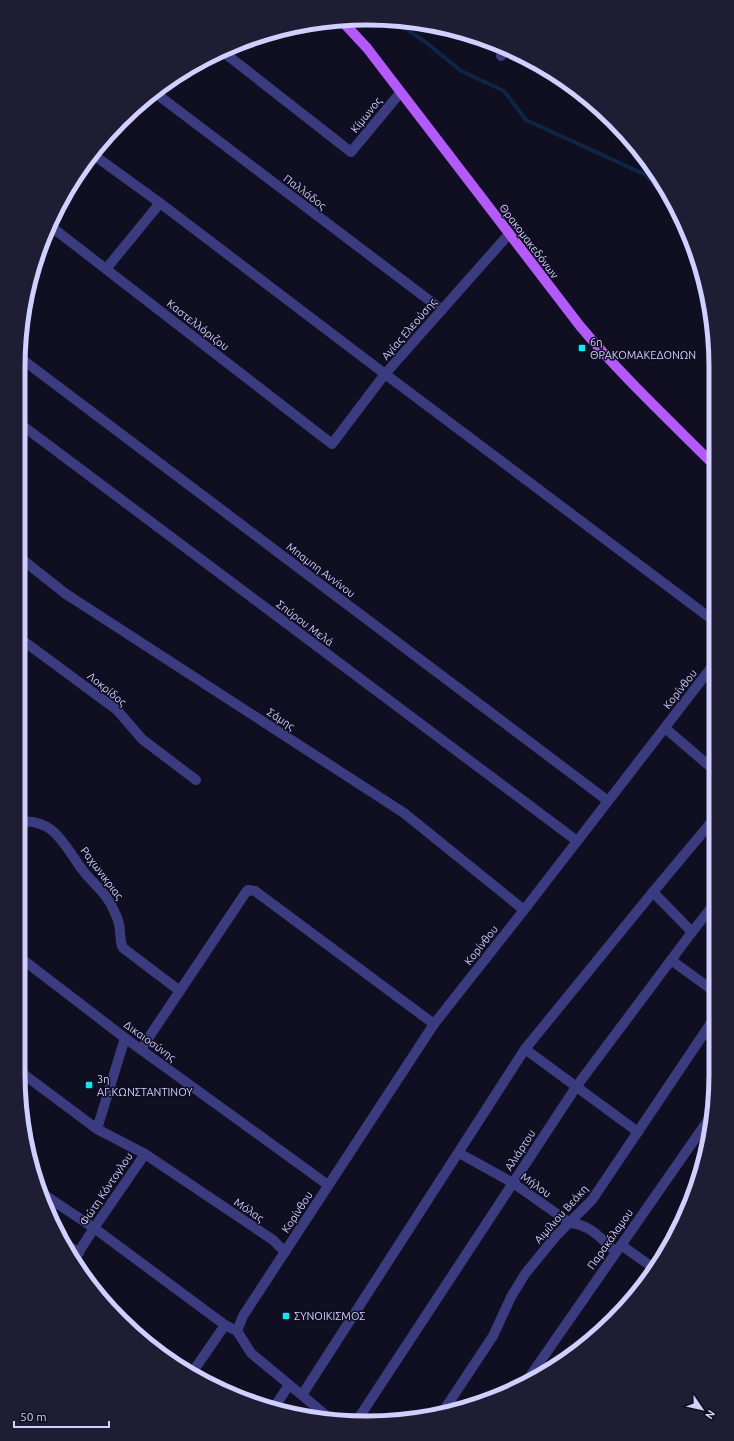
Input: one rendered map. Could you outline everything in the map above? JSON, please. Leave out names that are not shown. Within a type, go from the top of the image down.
[{"type":"main road","name":"Θρακομακεδόνων","points":[[347,26],[367,48],[558,298],[603,353],[709,460]]},
{"type":"street","name":"Κίμωνος","points":[[227,55],[352,152],[400,93]]},
{"type":"street","name":"Παλλάδος","points":[[159,96],[442,310]]},
{"type":"street","points":[[97,158],[160,203],[709,617]]},
{"type":"street","points":[[106,269],[160,203]]},
{"type":"street","name":"Καστελλόριζου","points":[[54,229],[332,444]]},
{"type":"street","name":"Αγίας Ελεούσης","points":[[332,444],[385,374],[509,234]]},
{"type":"street","name":"Μπαμπη Αννίνου","points":[[25,362],[608,802]]},
{"type":"street","name":"Σπύρου Μελά","points":[[25,427],[578,841]]},
{"type":"street","name":"Σάμης","points":[[25,562],[66,594],[404,813],[524,910]]},
{"type":"street","name":"Λοκρίδος","points":[[25,642],[117,710],[142,739],[196,780]]},
{"type":"street","name":"Κορίνθου","points":[[285,1252],[434,1024],[578,841],[709,671]]},
{"type":"street","points":[[665,728],[709,766]]},
{"type":"street","name":"Ραχωνικριας","points":[[25,822],[40,824],[53,830],[60,837],[84,872],[111,902],[118,924],[122,948],[180,991]]},
{"type":"street","points":[[302,1395],[525,1049],[652,892],[709,825]]},
{"type":"street","points":[[141,1049],[248,890],[253,890],[434,1024]]},
{"type":"street","points":[[652,892],[692,932]]},
{"type":"street","name":"Αλιάρτου","points":[[360,1416],[576,1087],[709,911]]},
{"type":"street","points":[[671,960],[709,988]]},
{"type":"street","name":"Δικαιοσύνης","points":[[25,961],[125,1038],[328,1185]]},
{"type":"street","name":"Αιμίλιου Βεάκη","points":[[447,1406],[493,1336],[510,1297],[525,1274],[556,1236],[592,1200],[709,1026]]},
{"type":"street","points":[[97,1128],[125,1038]]},
{"type":"street","points":[[525,1049],[638,1132]]},
{"type":"street","name":"Μόλας","points":[[25,1075],[97,1128],[145,1154],[272,1240],[285,1252]]},
{"type":"street","name":"Παρακάλαμου","points":[[533,1373],[705,1124]]},
{"type":"street","name":"Μήλου","points":[[459,1153],[513,1183],[570,1223],[580,1224],[590,1229],[618,1249],[650,1265]]},
{"type":"street","name":"Φώτη Κόντογλου","points":[[77,1255],[94,1228],[145,1154]]},
{"type":"street","points":[[48,1197],[94,1228],[225,1325],[237,1331],[251,1353],[324,1413]]},
{"type":"street","points":[[237,1331],[243,1316],[285,1252]]},
{"type":"street","points":[[195,1369],[225,1325]]},
{"type":"street","points":[[277,1404],[289,1385]]},
{"type":"waterway","points":[[404,27],[423,40],[461,71],[504,91],[526,120],[646,175],[659,190]]},
{"type":"place","name":"6η ΘΡΑΚΟΜΑΚΕΔΟΝΩΝ","points":[[582,348]]},
{"type":"place","name":"3η ΑΓ.ΚΩΝΣΤΑΝΤΙΝΟΥ","points":[[89,1085]]},
{"type":"place","name":"ΣΥΝΟΙΚΙΣΜΟΣ","points":[[286,1316]]}]
